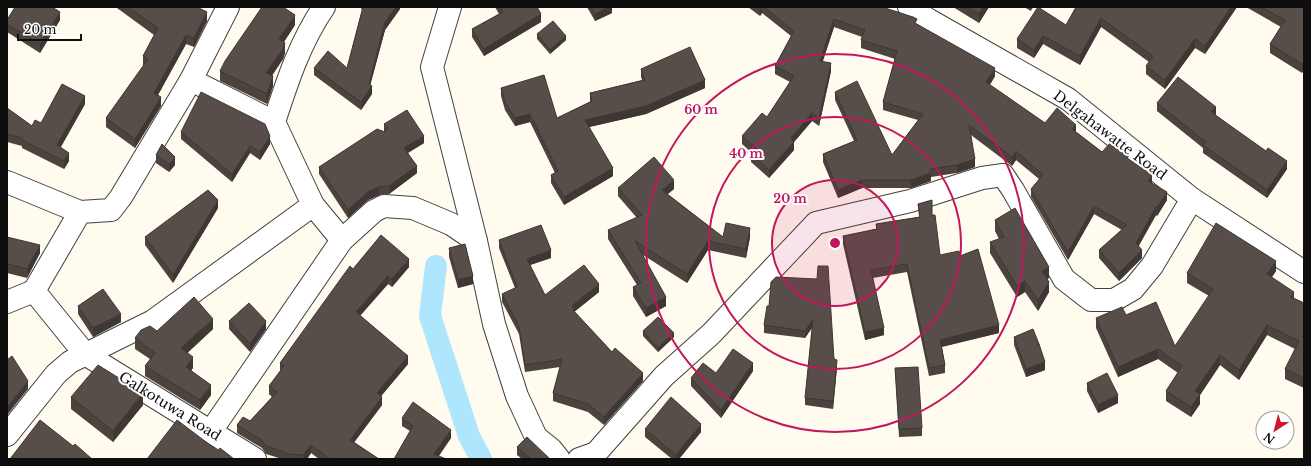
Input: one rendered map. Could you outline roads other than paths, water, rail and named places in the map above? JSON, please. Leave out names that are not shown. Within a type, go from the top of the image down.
[{"type":"street","points":[[7,182],[80,212],[111,210],[121,197],[191,80],[228,7]]},
{"type":"street","points":[[274,122],[289,77],[312,26],[324,7]]},
{"type":"street","points":[[450,7],[432,67],[476,241],[494,324],[517,396],[536,438],[551,449],[559,459]]},
{"type":"street","name":"Delgahawatte Road","points":[[910,7],[928,20],[1068,99],[1192,199],[1304,272]]},
{"type":"street","points":[[191,80],[274,122],[313,205],[342,240]]},
{"type":"street","points":[[579,459],[596,453],[664,376],[711,334],[816,222],[910,202],[982,178],[1003,175],[1014,190],[1064,279],[1092,300],[1114,300],[1133,290],[1152,266],[1192,199]]},
{"type":"street","points":[[7,435],[56,374],[70,362],[153,321],[313,205]]},
{"type":"street","points":[[211,431],[342,240],[374,211],[384,206],[413,208],[451,224],[476,241]]},
{"type":"street","points":[[7,302],[34,291],[80,212]]},
{"type":"street","name":"Galkotuwa Road","points":[[34,291],[85,354],[254,459]]},
{"type":"waterway","points":[[436,266],[430,316],[469,436],[481,459]]}]
